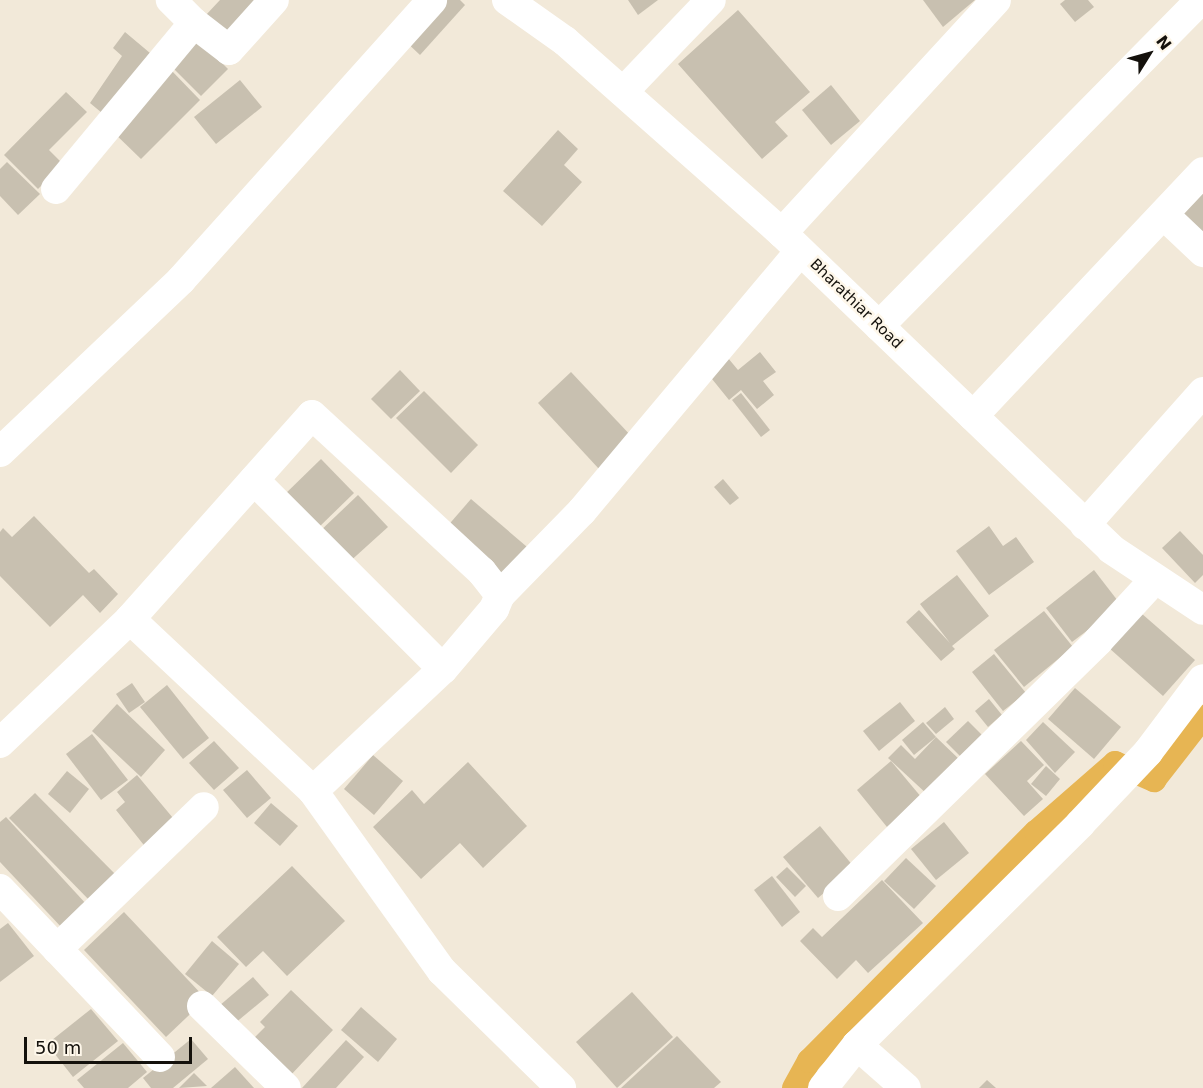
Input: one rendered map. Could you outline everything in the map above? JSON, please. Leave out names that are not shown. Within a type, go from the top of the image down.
[{"type":"street","points":[[171,0],[194,23],[229,50],[274,0]]},
{"type":"street","points":[[0,452],[180,280],[432,0]]},
{"type":"street","name":"Bharathiar Road","points":[[507,0],[565,41],[791,242],[1084,525],[1154,580],[1203,610]]},
{"type":"street","points":[[623,92],[711,0]]},
{"type":"street","points":[[313,791],[443,669],[494,609],[500,595],[582,511],[791,242],[996,0]]},
{"type":"street","points":[[879,326],[1200,0]]},
{"type":"street","points":[[56,189],[194,23]]},
{"type":"street","points":[[973,416],[1203,172]]},
{"type":"street","points":[[1164,215],[1203,252]]},
{"type":"street","points":[[1084,525],[1203,392]]},
{"type":"street","points":[[0,743],[130,619],[312,415],[482,572],[500,595]]},
{"type":"street","points":[[254,480],[443,669]]},
{"type":"street","points":[[838,896],[1098,641],[1154,580]]},
{"type":"street","points":[[130,619],[313,791],[442,971],[561,1088]]},
{"type":"street","points":[[823,1088],[857,1045],[1080,824],[1148,752],[1200,687]]},
{"type":"street","points":[[57,949],[204,807]]},
{"type":"street","points":[[0,890],[160,1057]]},
{"type":"street","points":[[202,1006],[286,1088]]},
{"type":"street","points":[[857,1045],[906,1088]]},
{"type":"building","points":[[220,0],[260,0],[229,40],[205,16]]},
{"type":"building","points":[[438,0],[460,0],[465,5],[420,55],[402,38]]},
{"type":"building","points":[[628,0],[658,0],[638,15]]},
{"type":"building","points":[[923,0],[975,0],[943,27]]},
{"type":"building","points":[[1065,0],[1088,0],[1094,7],[1075,22],[1060,4]]},
{"type":"building","points":[[738,10],[810,92],[775,122],[788,136],[762,159],[678,64]]},
{"type":"building","points":[[125,32],[150,53],[102,113],[90,103],[122,56],[113,48]]},
{"type":"building","points":[[193,34],[228,69],[201,96],[167,62]]},
{"type":"building","points":[[170,69],[200,100],[141,159],[110,129]]},
{"type":"building","points":[[240,80],[262,107],[216,144],[194,117]]},
{"type":"building","points":[[831,85],[860,121],[831,145],[802,110]]},
{"type":"building","points":[[66,92],[87,112],[49,150],[63,164],[38,189],[4,155]]},
{"type":"building","points":[[558,130],[578,149],[564,165],[582,182],[542,226],[503,191]]},
{"type":"building","points":[[7,162],[40,194],[18,215],[0,196],[0,169]]},
{"type":"building","points":[[1203,186],[1203,237],[1178,211]]},
{"type":"building","points":[[760,352],[776,372],[763,381],[774,395],[757,409],[741,390],[729,400],[708,374],[728,358],[738,370]]},
{"type":"building","points":[[400,370],[420,391],[391,419],[371,399]]},
{"type":"building","points":[[571,372],[633,438],[599,469],[538,403]]},
{"type":"building","points":[[424,391],[478,445],[451,473],[396,418]]},
{"type":"building","points":[[741,393],[770,430],[761,437],[732,400]]},
{"type":"building","points":[[321,459],[354,493],[314,532],[281,498]]},
{"type":"building","points":[[723,479],[739,498],[730,505],[714,487]]},
{"type":"building","points":[[358,495],[388,527],[346,565],[317,534]]},
{"type":"building","points":[[471,499],[533,552],[507,582],[445,529]]},
{"type":"building","points":[[34,516],[89,573],[94,569],[118,594],[100,613],[83,595],[50,627],[0,576],[0,532],[3,528],[12,537]]},
{"type":"building","points":[[989,526],[1003,546],[1016,537],[1034,562],[989,595],[956,551]]},
{"type":"building","points":[[1180,531],[1203,555],[1203,575],[1195,583],[1162,548]]},
{"type":"building","points":[[1094,570],[1121,605],[1072,642],[1046,608]]},
{"type":"building","points":[[957,575],[989,616],[952,646],[955,649],[941,661],[906,622],[919,610],[950,643],[920,604]]},
{"type":"building","points":[[1044,611],[1073,647],[1024,687],[994,650]]},
{"type":"building","points":[[1141,613],[1195,660],[1163,696],[1109,648]]},
{"type":"building","points":[[994,654],[1026,693],[1003,711],[972,672]]},
{"type":"building","points":[[132,683],[145,702],[129,713],[116,694]]},
{"type":"building","points":[[167,685],[209,738],[183,759],[140,707]]},
{"type":"building","points":[[1075,688],[1121,727],[1094,759],[1048,719]]},
{"type":"building","points":[[989,699],[1002,715],[988,727],[975,711]]},
{"type":"building","points":[[900,702],[915,721],[879,751],[863,731]]},
{"type":"building","points":[[117,704],[165,750],[141,777],[92,731]]},
{"type":"building","points":[[945,707],[954,719],[936,734],[926,723]]},
{"type":"building","points":[[968,721],[985,738],[963,759],[946,742]]},
{"type":"building","points":[[923,722],[936,737],[914,755],[902,740]]},
{"type":"building","points":[[1043,722],[1075,752],[1055,773],[1026,740]]},
{"type":"building","points":[[92,734],[128,780],[101,800],[66,754]]},
{"type":"building","points":[[936,737],[961,761],[928,795],[888,758],[901,745],[915,759]]},
{"type":"building","points":[[214,741],[239,768],[214,790],[189,763]]},
{"type":"building","points":[[1021,741],[1044,765],[1027,781],[1043,799],[1024,816],[985,774]]},
{"type":"building","points":[[373,755],[403,781],[374,815],[344,789]]},
{"type":"building","points":[[891,761],[922,798],[887,827],[857,790]]},
{"type":"building","points":[[468,762],[527,826],[483,868],[460,843],[421,879],[373,827],[412,790],[424,804]]},
{"type":"building","points":[[1046,766],[1060,779],[1046,796],[1031,784]]},
{"type":"building","points":[[247,770],[271,798],[247,818],[223,790]]},
{"type":"building","points":[[67,771],[89,789],[70,813],[48,794]]},
{"type":"building","points":[[137,775],[178,824],[147,849],[116,810],[125,802],[117,792]]},
{"type":"building","points":[[35,793],[118,877],[92,903],[9,818]]},
{"type":"building","points":[[271,803],[298,826],[280,846],[254,823]]},
{"type":"building","points":[[6,817],[88,906],[63,929],[0,862],[0,822]]},
{"type":"building","points":[[944,822],[969,853],[936,880],[911,849]]},
{"type":"building","points":[[820,826],[854,867],[818,898],[783,857]]},
{"type":"building","points":[[906,858],[936,886],[914,909],[884,881]]},
{"type":"building","points":[[292,866],[345,921],[287,976],[263,951],[246,967],[217,937]]},
{"type":"building","points":[[787,867],[806,886],[795,897],[776,877]]},
{"type":"building","points":[[772,876],[800,912],[782,927],[754,890]]},
{"type":"building","points":[[882,880],[923,923],[868,973],[856,960],[837,979],[800,941],[813,928],[822,937]]},
{"type":"building","points":[[124,912],[206,999],[166,1037],[84,950]]},
{"type":"building","points":[[8,923],[34,956],[0,982],[0,929]]},
{"type":"building","points":[[212,941],[239,964],[212,996],[185,974]]},
{"type":"building","points":[[253,977],[269,995],[234,1024],[219,1006]]},
{"type":"building","points":[[291,990],[333,1030],[290,1076],[252,1040],[265,1027],[260,1022]]},
{"type":"building","points":[[632,992],[673,1037],[617,1088],[576,1042]]},
{"type":"building","points":[[361,1007],[397,1039],[378,1062],[341,1030]]},
{"type":"building","points":[[91,1009],[118,1041],[73,1077],[47,1044]]},
{"type":"building","points":[[677,1036],[721,1082],[714,1088],[621,1088]]},
{"type":"building","points":[[191,1039],[208,1059],[173,1088],[151,1088],[143,1078]]},
{"type":"building","points":[[346,1040],[364,1057],[336,1088],[302,1088]]},
{"type":"building","points":[[123,1043],[147,1072],[128,1088],[84,1088],[77,1080]]},
{"type":"building","points":[[235,1067],[254,1088],[211,1088]]},
{"type":"building","points":[[194,1073],[207,1086],[179,1088]]},
{"type":"building","points":[[987,1080],[996,1088],[979,1088]]},
{"type":"waterway","points":[[794,1088],[809,1061],[1036,832],[1115,763],[1154,780],[1203,717]]}]
